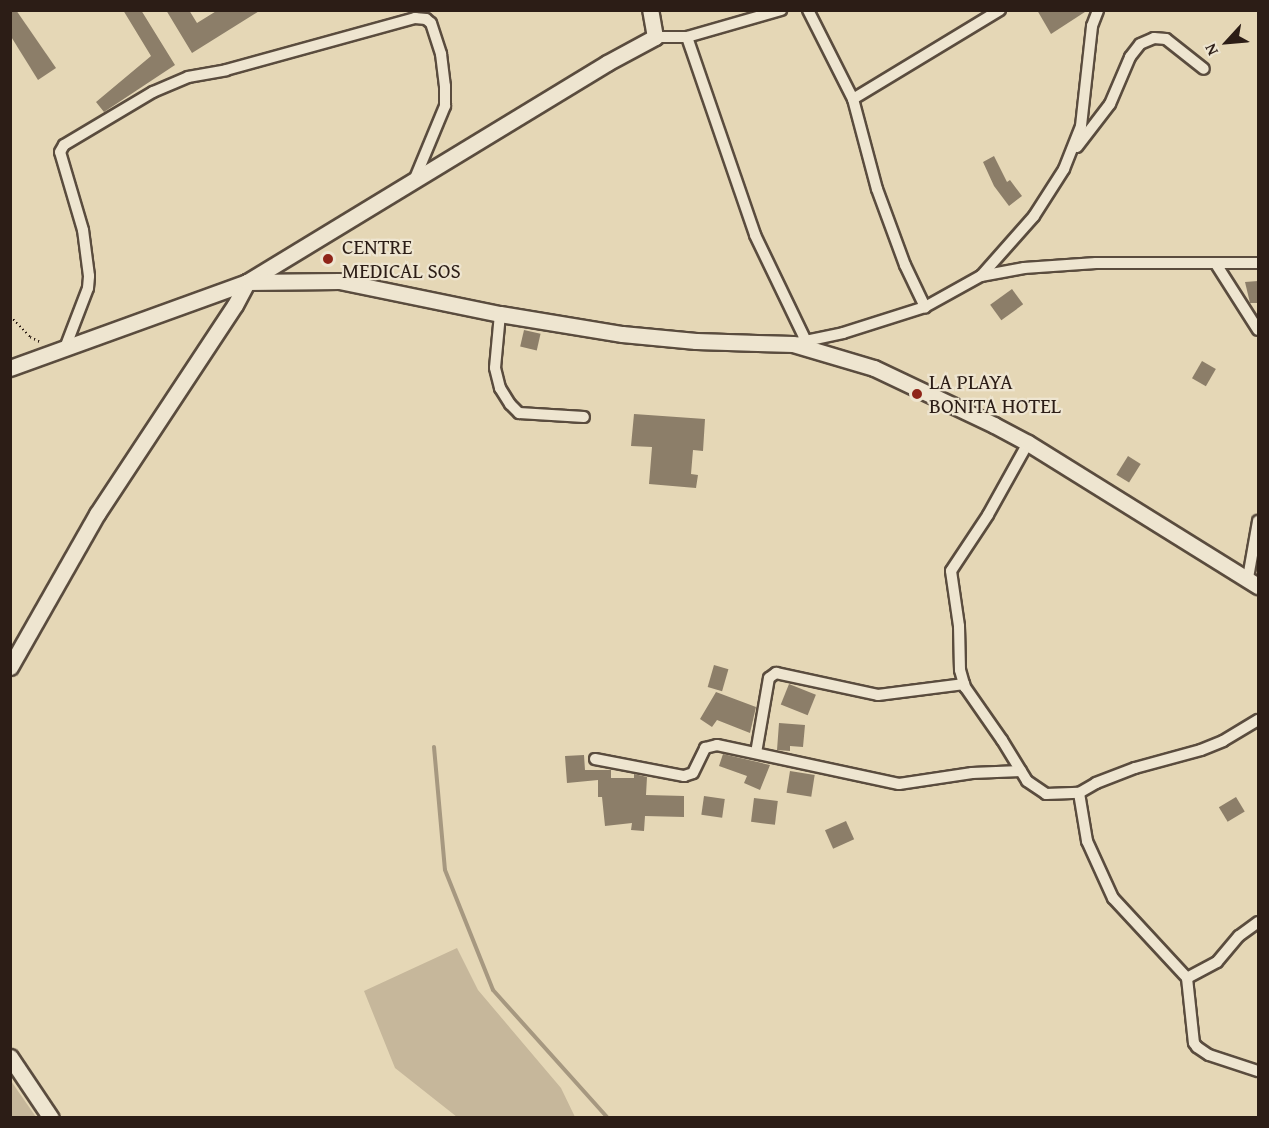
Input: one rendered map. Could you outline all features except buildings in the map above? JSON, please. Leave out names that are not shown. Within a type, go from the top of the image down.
[{"type":"street","points":[[651,10],[655,38]]},
{"type":"street","points":[[10,368],[247,282],[607,63],[655,38],[687,37],[781,10]]},
{"type":"street","points":[[808,10],[852,99],[877,189],[905,265],[925,307]]},
{"type":"street","points":[[852,99],[1000,10]]},
{"type":"street","points":[[1068,159],[1081,126],[1092,26],[1098,10]]},
{"type":"street","points":[[61,350],[88,288],[89,276],[83,230],[60,152],[64,145],[153,92],[188,77],[226,70],[415,18],[426,19],[431,23],[441,54],[445,86],[444,106],[414,181]]},
{"type":"street","points":[[687,37],[755,235],[800,342],[874,368],[1028,443],[1253,582],[1258,521]]},
{"type":"street","points":[[247,282],[339,281],[500,314],[622,334],[696,341],[800,342],[843,333],[925,307],[981,276],[1034,216],[1068,159],[1110,104],[1130,57],[1140,44],[1154,38],[1166,39],[1204,69]]},
{"type":"street","points":[[981,276],[1062,264],[1258,263]]},
{"type":"street","points":[[1216,264],[1258,330]]},
{"type":"street","points":[[10,668],[97,514],[235,305],[247,282]]},
{"type":"street","points":[[500,314],[495,368],[500,388],[510,404],[519,413],[584,417]]},
{"type":"street","points":[[1028,443],[988,515],[951,571],[959,626],[960,670],[964,684],[968,695],[1002,740],[1026,781],[1046,794],[1079,793],[1096,783],[1126,771],[1201,750],[1223,741],[1258,720]]},
{"type":"street","points":[[756,753],[769,678],[776,673],[878,695],[964,684]]},
{"type":"street","points":[[595,759],[684,776],[693,773],[705,748],[725,746],[899,784],[972,773],[1021,771]]},
{"type":"street","points":[[1079,793],[1087,842],[1113,898],[1187,978],[1194,1043],[1209,1055],[1258,1071]]},
{"type":"street","points":[[1187,978],[1217,962],[1239,936],[1258,922]]},
{"type":"street","points":[[10,1057],[51,1118]]},
{"type":"path","points":[[10,316],[30,337],[61,350]]},
{"type":"shaded area","points":[[457,948],[478,990],[561,1088],[575,1117],[457,1117],[395,1068],[364,991]]},
{"type":"shaded area","points":[[11,1081],[36,1117],[11,1117]]},
{"type":"waterway","points":[[434,747],[445,870],[493,990],[608,1118]]},
{"type":"place","name":"CENTRE MEDICAL SOS","points":[[328,259]]},
{"type":"place","name":"LA PLAYA BONITA HOTEL","points":[[917,394]]}]
